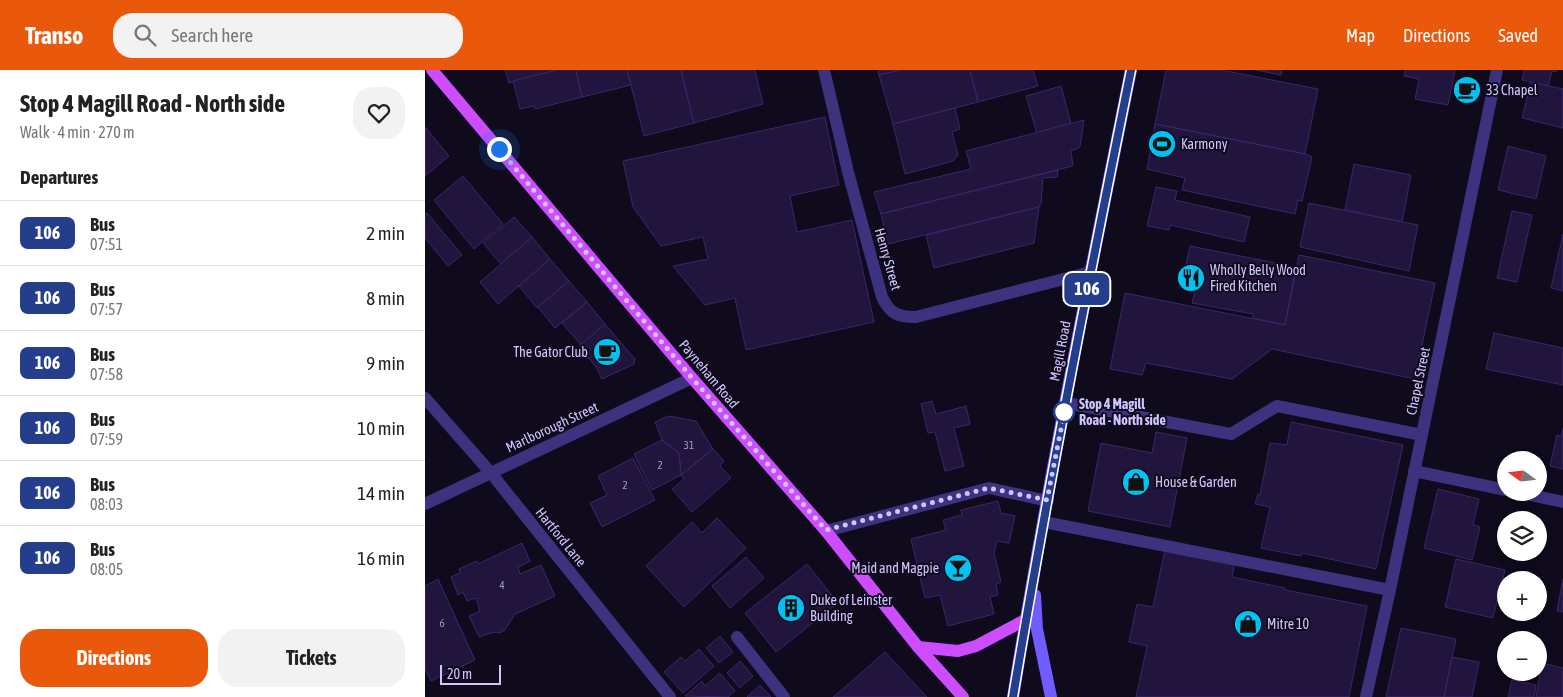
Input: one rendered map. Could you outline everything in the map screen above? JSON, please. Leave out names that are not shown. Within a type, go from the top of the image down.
[{"type":"main road","name":"Payneham Road","points":[[432,70],[692,378],[826,530],[918,647],[963,697]]},
{"type":"main road","name":"Magill Road","points":[[1013,697],[1047,500],[1131,70]]},
{"type":"main road","points":[[1033,575],[1037,629],[1051,697]]},
{"type":"main road","points":[[918,647],[958,650],[975,646],[1025,620]]},
{"type":"street","name":"Henry Street","points":[[824,70],[848,172],[882,297],[887,308],[904,317],[916,317],[1091,272]]},
{"type":"street","name":"Chapel Street","points":[[1366,697],[1390,590],[1497,70]]},
{"type":"street","name":"Marlborough Street","points":[[425,504],[692,378]]},
{"type":"street","name":"Hartford Lane","points":[[425,398],[491,472],[670,697]]},
{"type":"street","points":[[1066,404],[1231,434],[1277,406],[1422,435]]},
{"type":"street","points":[[1414,471],[1497,488]]},
{"type":"street","points":[[826,530],[989,488],[1047,500]]},
{"type":"street","points":[[1547,499],[1563,502]]},
{"type":"street","points":[[1043,522],[1390,590]]},
{"type":"street","points":[[737,637],[784,697]]},
{"type":"building","points":[[505,70],[557,70],[509,83]]},
{"type":"building","points":[[557,70],[576,70],[582,97],[535,109],[534,106],[520,109],[513,81]]},
{"type":"building","points":[[576,70],[627,70],[631,85],[582,97]]},
{"type":"building","points":[[627,70],[681,70],[694,123],[644,136]]},
{"type":"building","points":[[681,70],[755,70],[763,104],[694,123]]},
{"type":"building","points":[[878,70],[901,70],[879,75]]},
{"type":"building","points":[[901,70],[970,70],[978,102],[893,124],[879,75]]},
{"type":"building","points":[[970,70],[1033,70],[1038,86],[978,102]]},
{"type":"building","points":[[1166,70],[1221,70],[1318,89],[1305,154],[1155,124]]},
{"type":"building","points":[[1256,70],[1282,70],[1281,75]]},
{"type":"building","points":[[1405,70],[1455,70],[1448,105],[1415,99],[1419,79],[1404,76]]},
{"type":"building","points":[[1524,70],[1557,70],[1556,72],[1552,71],[1548,86],[1522,80]]},
{"type":"building","points":[[1531,82],[1563,89],[1563,128],[1522,118]]},
{"type":"building","points":[[1061,86],[1071,124],[1037,134],[1026,96]]},
{"type":"building","points":[[955,108],[960,129],[952,132],[958,155],[953,161],[905,174],[893,124]]},
{"type":"building","points":[[825,117],[839,185],[790,196],[797,232],[852,220],[874,322],[746,350],[735,298],[705,305],[673,266],[708,259],[703,237],[661,246],[633,207],[623,161]]},
{"type":"building","points":[[1084,120],[1080,147],[1071,151],[1073,166],[881,214],[874,192],[971,169],[966,151]]},
{"type":"building","points":[[1155,124],[1312,157],[1302,201],[1298,200],[1295,214],[1182,190],[1185,178],[1147,169]]},
{"type":"building","points":[[425,127],[449,156],[425,176]]},
{"type":"building","points":[[1508,146],[1546,156],[1536,199],[1498,190]]},
{"type":"building","points":[[1354,164],[1411,175],[1402,222],[1345,210]]},
{"type":"building","points":[[1058,170],[1057,177],[1043,178],[1039,207],[888,244],[881,214]]},
{"type":"building","points":[[463,176],[503,224],[474,249],[434,200]]},
{"type":"building","points":[[1156,187],[1177,191],[1175,200],[1250,217],[1244,242],[1170,225],[1169,230],[1147,226]]},
{"type":"building","points":[[1309,203],[1418,225],[1409,271],[1300,247]]},
{"type":"building","points":[[1039,207],[1034,243],[934,268],[926,235]]},
{"type":"building","points":[[1512,211],[1532,215],[1517,282],[1497,278]]},
{"type":"building","points":[[427,213],[462,255],[448,266],[425,238],[425,214]]},
{"type":"building","points":[[514,217],[532,237],[501,264],[483,243]]},
{"type":"building","points":[[1563,234],[1563,291],[1551,288]]},
{"type":"building","points":[[532,237],[550,259],[498,304],[480,282]]},
{"type":"building","points":[[1190,246],[1296,267],[1285,325],[1253,318],[1253,314],[1192,303],[1195,291],[1181,288]]},
{"type":"building","points":[[1299,255],[1435,283],[1415,379],[1272,349],[1232,379],[1146,363],[1142,375],[1110,369],[1125,293],[1285,325]]},
{"type":"building","points":[[550,259],[569,281],[537,308],[519,286]]},
{"type":"building","points":[[569,281],[587,302],[555,328],[538,307]]},
{"type":"building","points":[[587,302],[605,324],[581,345],[562,323]]},
{"type":"building","name":"The Gator Club","points":[[605,324],[635,359],[634,364],[602,379],[596,367],[579,346]]},
{"type":"building","points":[[1494,333],[1563,348],[1563,385],[1486,369]]},
{"type":"building","points":[[932,401],[936,414],[966,406],[970,424],[954,428],[964,466],[945,471],[935,432],[928,433],[921,404]]},
{"type":"building","points":[[668,416],[696,421],[713,449],[681,475],[679,453],[662,440],[655,422]]},
{"type":"building","points":[[1291,422],[1403,445],[1376,569],[1302,553],[1301,556],[1261,548],[1270,507],[1255,504],[1258,494],[1260,495],[1270,443],[1287,445]]},
{"type":"building","points":[[1563,429],[1563,469],[1550,466],[1557,435],[1561,436]]},
{"type":"building","name":"House & Garden","points":[[1156,432],[1187,438],[1170,527],[1088,511],[1101,443],[1152,453]]},
{"type":"building","points":[[662,440],[679,453],[681,475],[652,490],[634,454]]},
{"type":"building","points":[[713,449],[724,461],[720,466],[731,478],[692,512],[672,489],[684,479],[681,475]]},
{"type":"building","points":[[633,458],[655,500],[602,527],[590,503],[607,495],[598,476]]},
{"type":"building","points":[[1438,489],[1479,499],[1473,525],[1480,527],[1472,560],[1424,548]]},
{"type":"building","name":"Maid and Magpie","points":[[998,501],[1001,513],[1015,516],[1009,543],[997,541],[994,553],[1001,582],[996,584],[998,595],[990,597],[994,614],[948,626],[940,595],[925,598],[911,539],[946,530],[943,520],[962,515],[961,510]]},
{"type":"building","points":[[717,518],[746,548],[684,607],[646,566],[692,522],[702,533]]},
{"type":"building","points":[[522,543],[530,561],[518,567],[520,574],[541,565],[555,596],[515,614],[505,630],[500,633],[494,632],[479,637],[469,616],[480,611],[476,598],[467,601],[463,592],[458,595],[451,577],[460,573],[459,569],[477,561],[478,564]]},
{"type":"building","name":"Mitre 10","points":[[1165,549],[1235,562],[1232,577],[1285,588],[1285,590],[1367,606],[1349,697],[1136,697],[1147,646],[1129,642],[1137,604],[1153,607]]},
{"type":"building","points":[[746,557],[764,578],[730,608],[712,586]]},
{"type":"building","points":[[1456,559],[1505,570],[1497,571],[1497,602],[1493,618],[1445,607]]},
{"type":"building","name":"Duke of Leinster Building","points":[[807,564],[838,603],[776,652],[745,613]]},
{"type":"building","points":[[438,579],[475,660],[431,681],[425,669],[425,586]]},
{"type":"building","points":[[1563,579],[1563,612],[1557,611]]},
{"type":"building","points":[[1401,628],[1456,639],[1444,697],[1386,697]]},
{"type":"building","points":[[720,636],[733,652],[719,663],[706,648]]},
{"type":"building","points":[[699,649],[714,666],[683,693],[664,672],[681,657],[685,661]]},
{"type":"building","points":[[885,652],[927,697],[833,697],[844,688]]},
{"type":"building","points":[[1452,657],[1479,662],[1472,697],[1444,697]]},
{"type":"building","points":[[740,661],[753,676],[740,688],[727,673]]},
{"type":"building","points":[[1547,664],[1563,668],[1563,697],[1536,697],[1539,681],[1547,681]]},
{"type":"building","points":[[720,673],[735,691],[728,697],[685,696],[702,681],[705,686]]},
{"type":"building","points":[[1512,681],[1536,685],[1534,697],[1508,697]]},
{"type":"building","points":[[760,685],[771,697],[747,697]]},
{"type":"bus line","name":"106","points":[[1013,697],[1033,575],[1131,70]]},
{"type":"place","name":"33 Chapel","points":[[1467,90]]},
{"type":"place","name":"Karmony","points":[[1162,144]]},
{"type":"place","name":"Wholly Belly Wood Fired Kitchen","points":[[1191,278]]},
{"type":"place","name":"The Gator Club","points":[[607,352]]},
{"type":"place","name":"Stop 4 Magill Road - North side","points":[[1064,412]]},
{"type":"place","name":"House & Garden","points":[[1136,482]]},
{"type":"place","name":"Maid and Magpie","points":[[958,568]]},
{"type":"place","name":"Duke of Leinster Building","points":[[791,608]]},
{"type":"place","name":"Mitre 10","points":[[1248,624]]},
{"type":"route","points":[[499,149],[692,378],[826,530],[989,488],[1047,500],[1066,404],[1064,412]]}]
